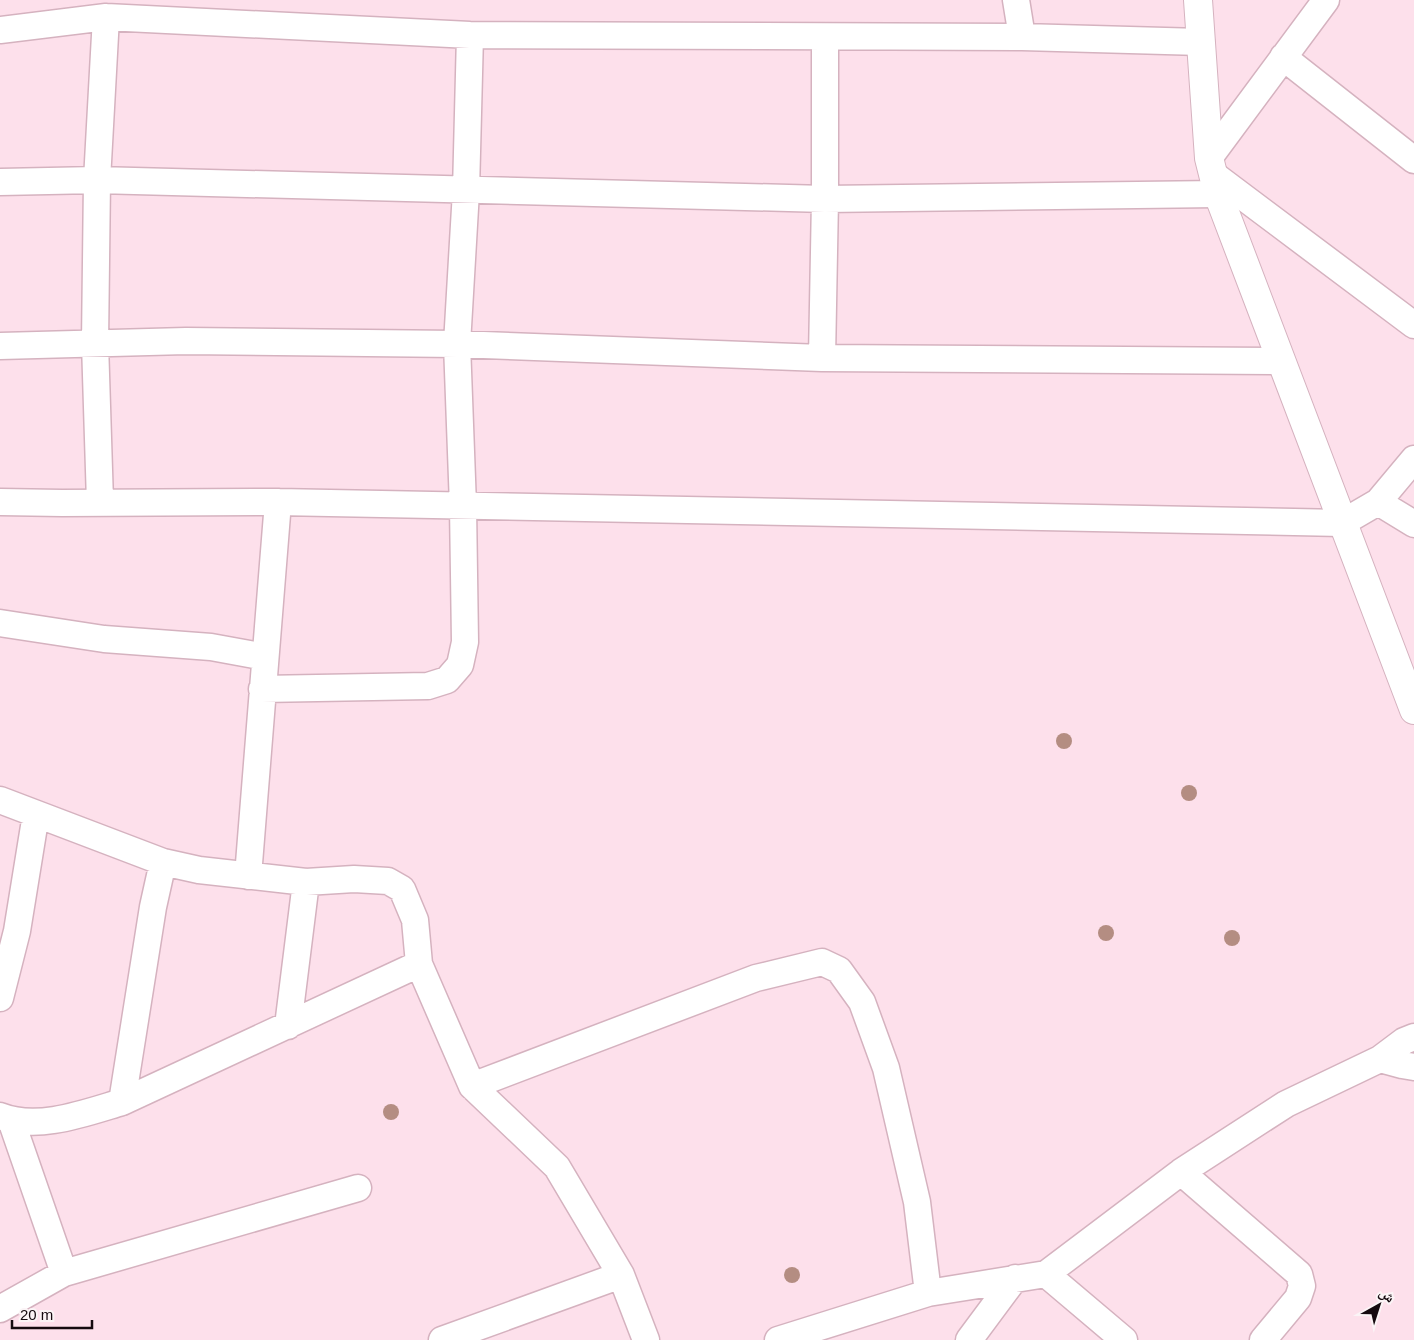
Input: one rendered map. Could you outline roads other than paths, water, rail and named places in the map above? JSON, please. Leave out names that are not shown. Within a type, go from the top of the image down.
[{"type":"street","points":[[1016,0],[1022,38]]},
{"type":"street","points":[[1198,0],[1214,176],[1280,361],[1414,710]]},
{"type":"street","points":[[1214,176],[1283,57],[1326,0]]},
{"type":"street","points":[[0,30],[106,17],[470,35],[1022,38],[1201,42]]},
{"type":"street","points":[[100,502],[95,343],[97,180],[106,17]]},
{"type":"street","points":[[262,690],[428,686],[447,680],[460,664],[465,642],[463,506],[457,344],[466,191],[470,35]]},
{"type":"street","points":[[822,358],[825,199],[825,38]]},
{"type":"street","points":[[1283,57],[1414,160]]},
{"type":"street","points":[[0,182],[97,180],[825,199],[1214,176],[1414,324]]},
{"type":"street","points":[[0,346],[186,341],[457,344],[822,358],[1280,361]]},
{"type":"street","points":[[0,502],[278,502],[1342,523],[1378,502],[1414,459]]},
{"type":"street","points":[[248,876],[278,502]]},
{"type":"street","points":[[1378,502],[1414,524]]},
{"type":"street","points":[[0,623],[104,639],[211,647],[265,658]]},
{"type":"street","points":[[0,800],[163,862],[198,870],[306,882],[354,879],[388,881],[402,889],[415,920],[419,964],[472,1086],[557,1167],[621,1275],[646,1340]]},
{"type":"street","points":[[0,998],[17,931],[36,814]]},
{"type":"street","points":[[122,1102],[153,907],[163,862]]},
{"type":"street","points":[[288,1026],[306,882]]},
{"type":"street","points":[[472,1086],[756,978],[822,962],[839,970],[862,1002],[886,1068],[917,1202],[928,1294]]},
{"type":"street","points":[[64,1273],[5,1118],[48,1121],[75,1116],[122,1102],[419,964]]},
{"type":"street","points":[[778,1340],[928,1294],[1046,1274],[1180,1172],[1286,1104],[1380,1059],[1404,1041],[1414,1037]]},
{"type":"street","points":[[1380,1059],[1414,1066]]},
{"type":"street","points":[[1180,1172],[1299,1274],[1302,1286],[1298,1298],[1263,1340]]},
{"type":"street","points":[[0,1309],[64,1273],[358,1188]]},
{"type":"street","points":[[1046,1274],[1124,1340]]},
{"type":"street","points":[[442,1340],[621,1275]]},
{"type":"street","points":[[969,1340],[1015,1278]]}]
